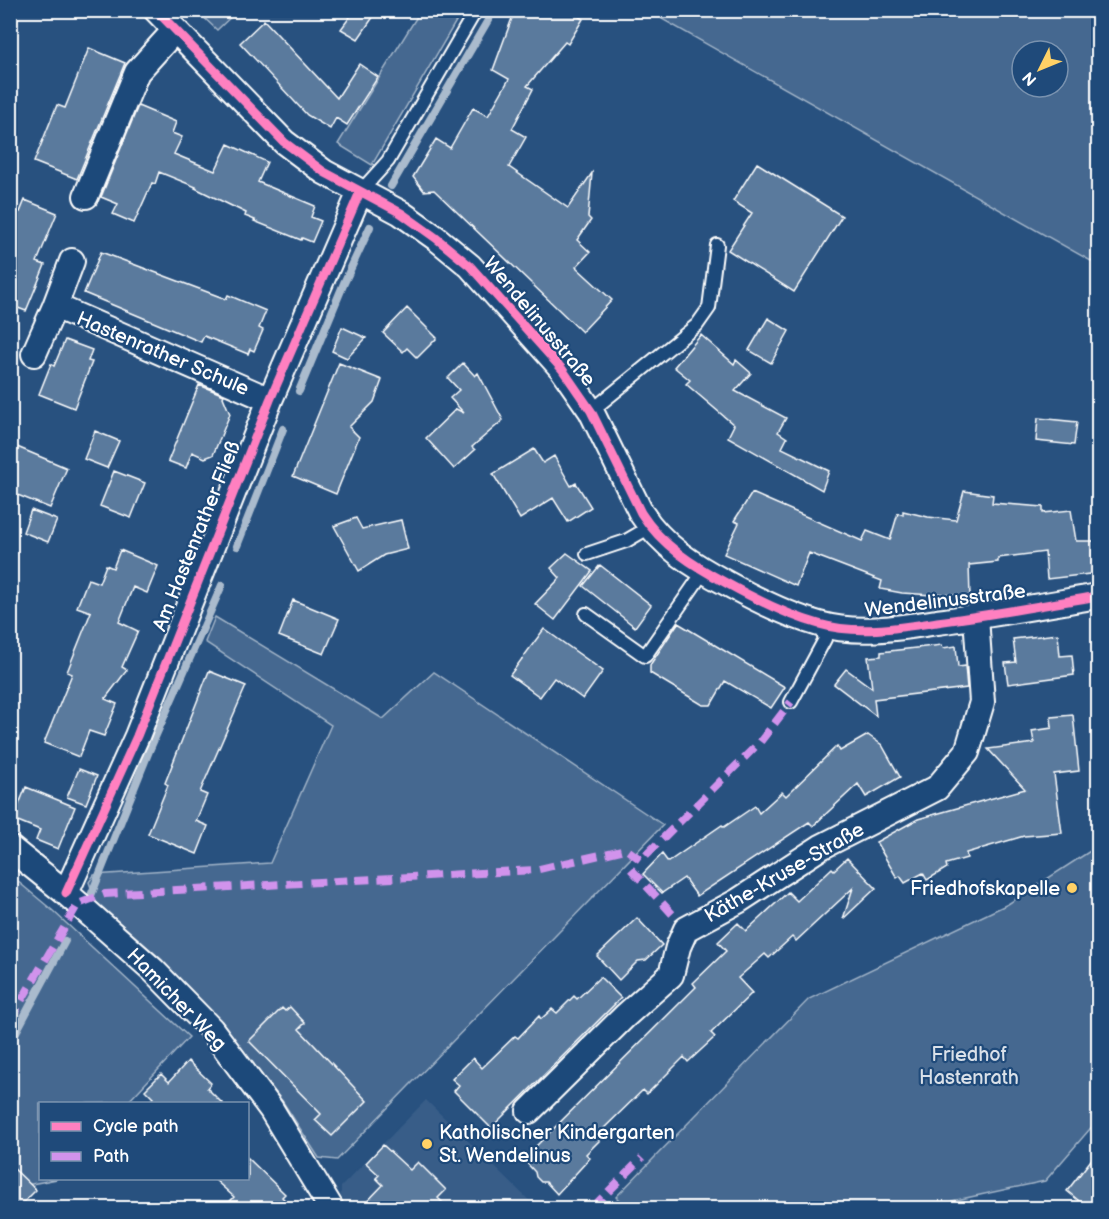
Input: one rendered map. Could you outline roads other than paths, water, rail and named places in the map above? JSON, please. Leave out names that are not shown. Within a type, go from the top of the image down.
[{"type":"street","name":"Wendelinusstraße","points":[[156,10],[284,142],[324,172],[401,213],[470,266],[562,369],[591,411],[650,527],[675,552],[704,571],[766,605],[821,625],[875,631],[976,617],[1098,596]]},
{"type":"street","points":[[86,196],[137,72],[175,30]]},
{"type":"street","name":"Am Hastenrather Fließ","points":[[66,893],[136,736],[270,400],[360,192]]},
{"type":"street","name":"Hastenrather Schule","points":[[34,354],[72,261]]},
{"type":"street","name":"Hastenrather Schule","points":[[55,306],[270,400]]},
{"type":"street","name":"Käthe-Kruse-Straße","points":[[529,1111],[625,1016],[671,975],[676,960],[681,923],[738,901],[821,847],[937,788],[967,752],[982,702],[976,617]]},
{"type":"street","name":"Hamicher Weg","points":[[10,848],[66,893],[153,970],[211,1029],[271,1109],[331,1209]]},
{"type":"lane","points":[[360,192],[388,161],[476,10]]},
{"type":"lane","points":[[591,411],[696,325],[708,308],[717,244]]},
{"type":"lane","points":[[587,554],[626,541],[650,527]]},
{"type":"lane","points":[[586,614],[645,656],[704,571]]},
{"type":"lane","points":[[791,702],[825,639],[821,625]]},
{"type":"waterway","points":[[391,186],[494,10]]},
{"type":"waterway","points":[[299,391],[370,227]]},
{"type":"waterway","points":[[237,546],[283,429]]},
{"type":"waterway","points":[[90,898],[149,751],[222,585]]},
{"type":"waterway","points":[[10,1043],[65,941]]},
{"type":"place","name":"Friedhofskapelle","points":[[1072,888]]},
{"type":"place","name":"Katholischer Kindergarten St. Wendelinus","points":[[427,1144]]},
{"type":"park label","name":"Friedhof Hastenrath","points":[[969,1066]]}]
